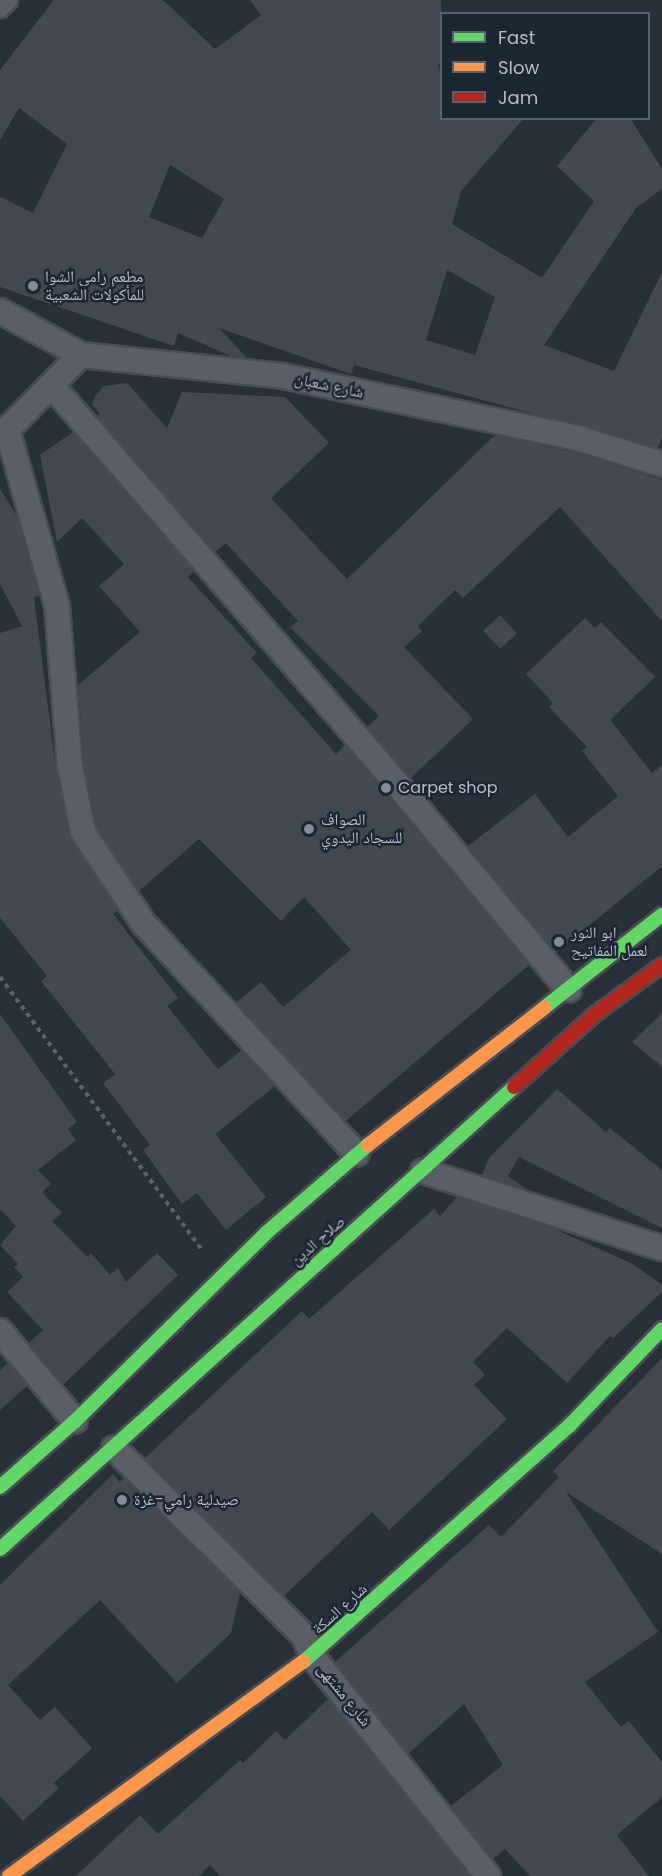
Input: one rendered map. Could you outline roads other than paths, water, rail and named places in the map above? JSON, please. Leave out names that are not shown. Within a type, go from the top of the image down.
[{"type":"main road","points":[[0,1487],[75,1421],[221,1276],[357,1154],[662,915]]},
{"type":"main road","name":"صلاح الدين","points":[[0,1549],[423,1172],[594,1015],[662,965]]},
{"type":"main road","name":"شارع السكة","points":[[9,1876],[150,1777],[312,1656],[569,1426],[662,1329]]},
{"type":"street","points":[[0,5],[5,0]]},
{"type":"street","name":"شارع شعبان","points":[[0,311],[81,355],[283,376],[581,439],[662,464]]},
{"type":"street","points":[[81,355],[4,433],[57,606],[70,766],[83,832],[144,924],[357,1154]]},
{"type":"street","points":[[52,386],[383,766],[568,990]]},
{"type":"street","points":[[423,1172],[662,1248]]},
{"type":"street","points":[[0,1331],[75,1421]]},
{"type":"street","name":"شارع مشتهى","points":[[114,1448],[304,1636],[312,1656],[488,1876]]},
{"type":"place","name":"مطعم رامي الشوا للمأكولات الشعبية","points":[[33,286]]},
{"type":"place","name":"Carpet shop","points":[[386,788]]},
{"type":"place","name":"الصواف للسجاد اليدوي","points":[[309,829]]},
{"type":"place","name":"ابو النور لعمل المفاتيح","points":[[559,942]]},
{"type":"place","name":"صيدلية رامي-غزة","points":[[122,1500]]}]
